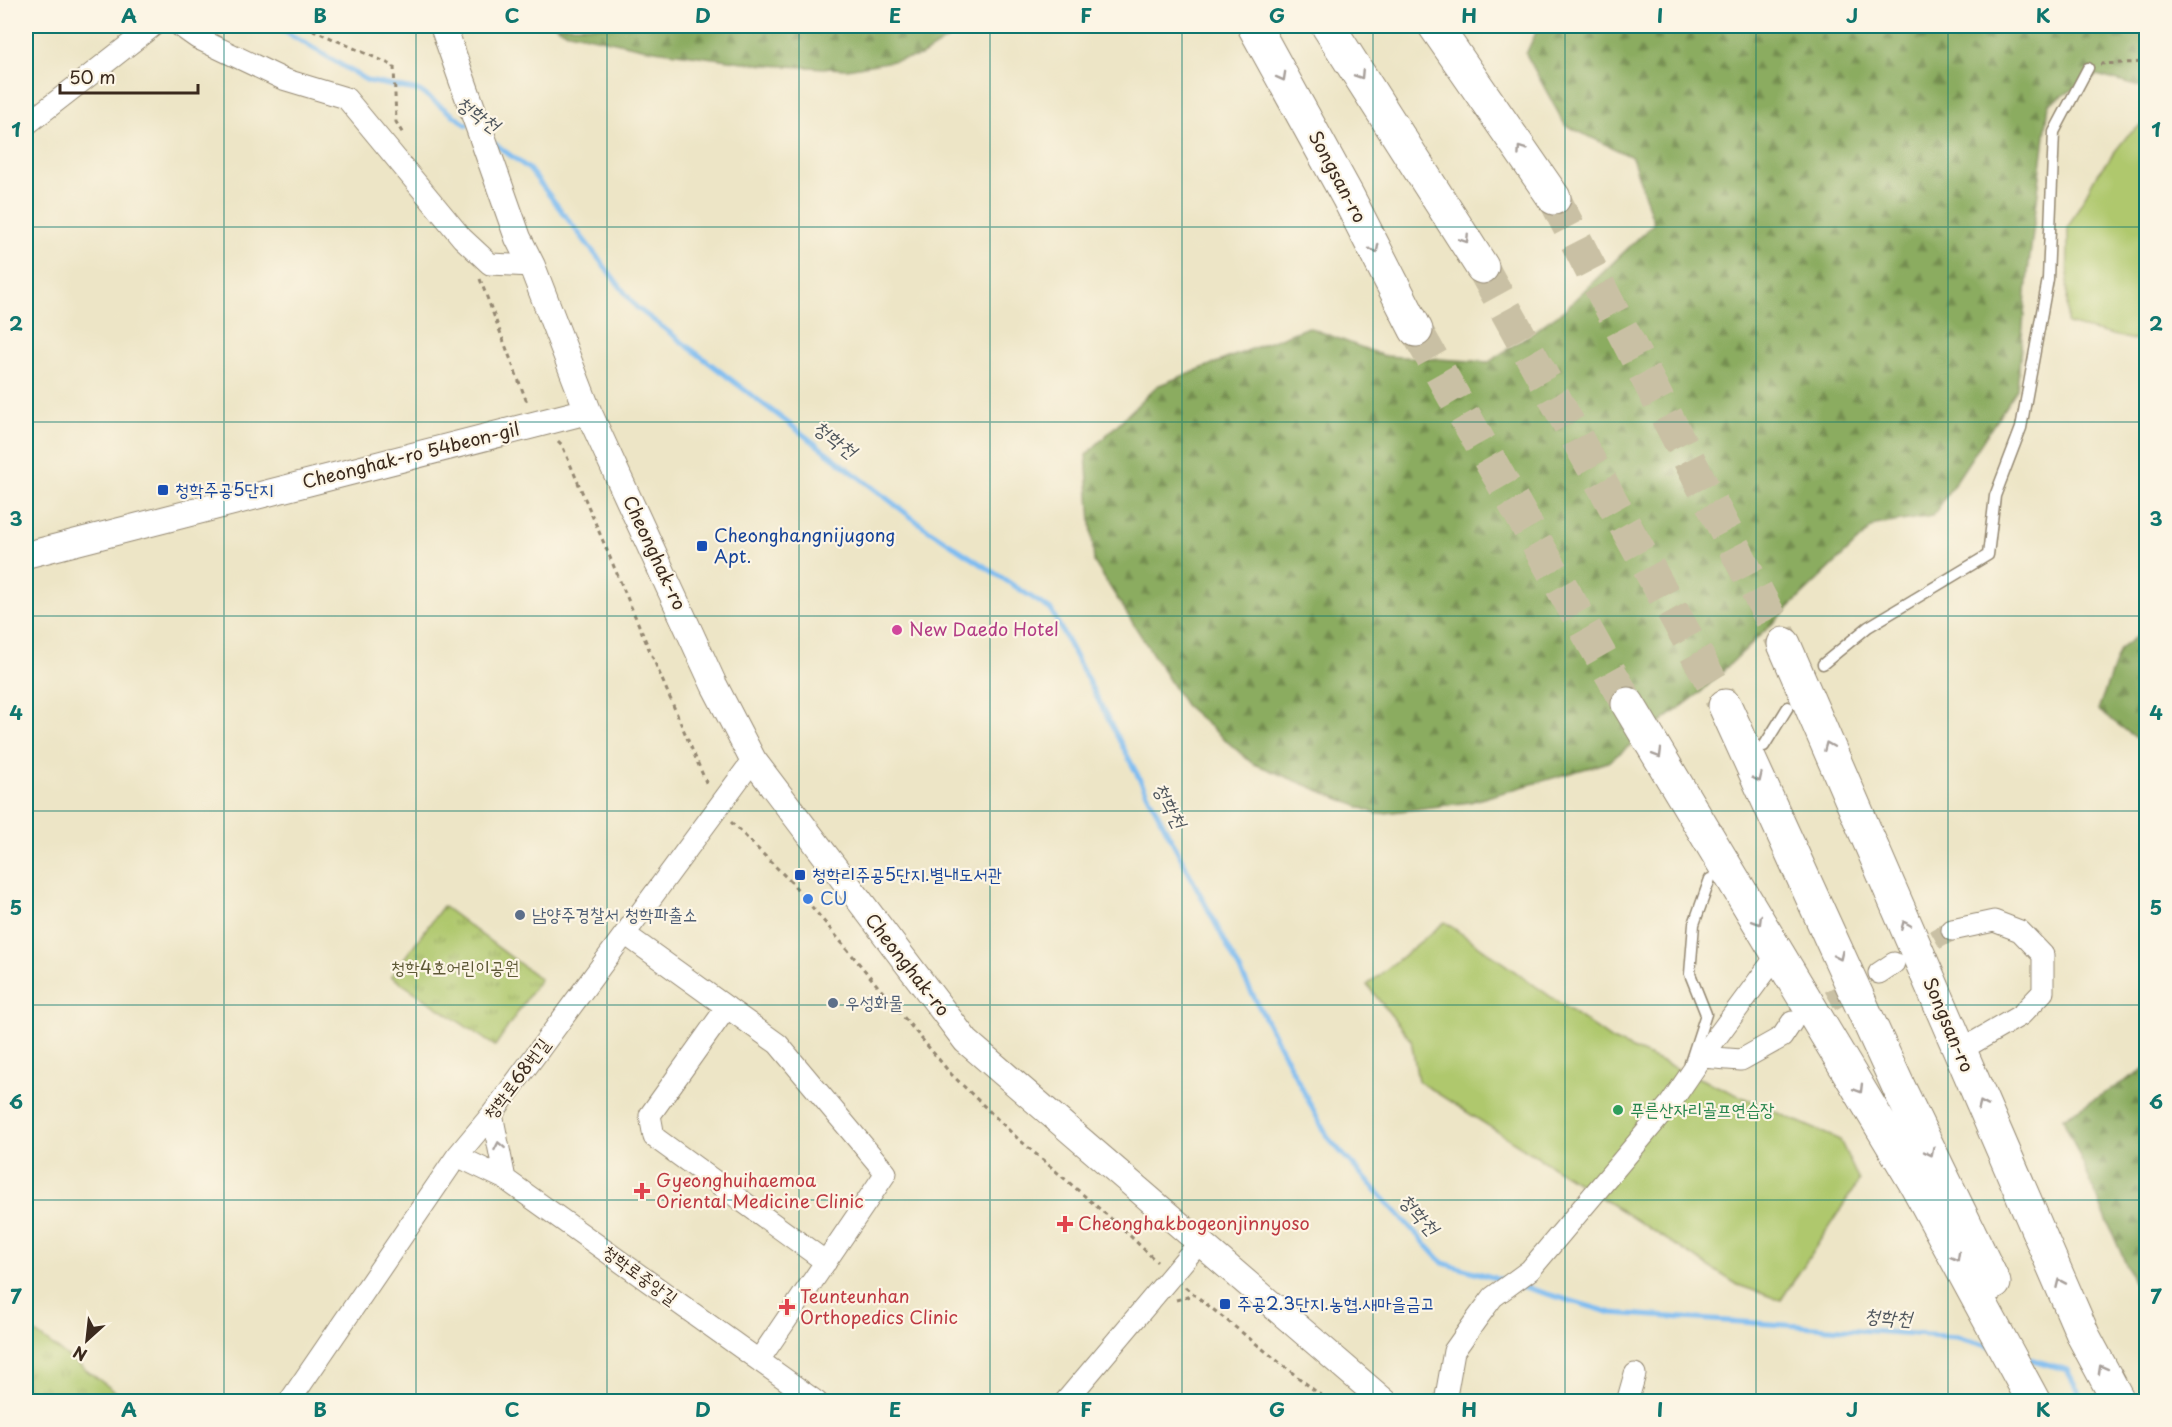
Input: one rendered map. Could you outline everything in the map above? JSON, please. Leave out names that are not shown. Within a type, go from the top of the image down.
[{"type":"main road","name":"Songsan-ro","points":[[1254,26],[1348,197],[1416,330]]},
{"type":"main road","points":[[1328,26],[1482,267]]},
{"type":"main road","points":[[1435,26],[1554,198]]},
{"type":"main road","name":"Songsan-ro","points":[[1784,644],[2084,1337],[2120,1401]]},
{"type":"main road","points":[[1628,704],[1916,1184],[1998,1314],[2057,1401]]},
{"type":"main road","points":[[1725,706],[1900,1090],[2034,1401]]},
{"type":"street","points":[[180,26],[197,38],[283,79],[346,98],[462,238],[490,264],[532,266]]},
{"type":"street","name":"Cheonghak-ro","points":[[443,26],[518,238],[532,266],[588,411],[714,685],[753,760],[966,1041],[1384,1401]]},
{"type":"street","points":[[26,125],[138,31]]},
{"type":"street","name":"Cheonghak-ro 54beon-gil","points":[[26,555],[588,411]]},
{"type":"street","name":"청학로68번길","points":[[289,1401],[457,1156],[492,1114],[753,760]]},
{"type":"street","points":[[1952,930],[1994,921],[2020,932],[2043,955],[2043,992],[2021,1015],[1959,1051]]},
{"type":"street","points":[[625,934],[778,1044],[886,1173],[759,1360]]},
{"type":"street","points":[[1445,1401],[1454,1351],[1493,1297],[1530,1270],[1670,1104],[1778,954]]},
{"type":"street","points":[[727,1007],[650,1115],[654,1137],[826,1262]]},
{"type":"street","points":[[1702,1057],[1741,1060],[1782,1037],[1792,1022]]},
{"type":"street","points":[[492,1114],[505,1179]]},
{"type":"street","name":"청학로중앙길","points":[[457,1156],[505,1179],[817,1401]]},
{"type":"street","points":[[1065,1401],[1199,1243]]},
{"type":"street","points":[[1627,1401],[1635,1374]]},
{"type":"lane","points":[[1823,664],[1868,627],[1988,555],[1995,496],[2021,428],[2048,279],[2054,132],[2088,68]]},
{"type":"lane","points":[[1764,746],[1788,707]]},
{"type":"lane","points":[[1683,1085],[1706,1014],[1690,974],[1694,924],[1710,879]]},
{"type":"path","points":[[304,26],[394,66],[396,122]]},
{"type":"path","points":[[2088,68],[2103,64],[2146,62]]},
{"type":"green space","points":[[556,26],[968,26],[921,56],[847,69],[765,65],[647,49],[564,31]]},
{"type":"green space","points":[[1539,26],[2146,26],[2146,89],[2097,75],[2049,104],[2028,272],[2017,389],[1933,516],[1875,525],[1701,692],[1608,762],[1470,802],[1377,814],[1252,763],[1185,705],[1094,562],[1086,455],[1157,386],[1308,327],[1384,356],[1489,362],[1563,311],[1654,223],[1632,157],[1565,125],[1526,54]]},
{"type":"green space","points":[[2140,126],[2146,126],[2146,343],[2067,324],[2068,227],[2097,174],[2128,135]]},
{"type":"green space","points":[[2146,629],[2146,745],[2098,710],[2120,649]]},
{"type":"green space","name":"청학4호어린이공원","points":[[443,906],[540,979],[495,1046],[391,976]]},
{"type":"green space","name":"푸른산자리골프연습장","points":[[1445,922],[1612,1040],[1840,1140],[1859,1181],[1781,1300],[1738,1285],[1418,1081],[1411,1040],[1367,985]]},
{"type":"green space","points":[[2146,1068],[2146,1311],[2063,1118]]},
{"type":"green space","points":[[26,1326],[128,1401],[26,1401]]},
{"type":"waterway","name":"청학천","points":[[276,26],[368,81],[420,91],[467,125]]},
{"type":"waterway","name":"청학천","points":[[495,144],[529,169],[636,307],[923,526],[1051,610],[1328,1138],[1443,1263],[1506,1281]]},
{"type":"waterway","name":"청학천","points":[[1520,1286],[1612,1313],[1957,1337],[1991,1347]]},
{"type":"waterway","name":"청학천","points":[[2023,1357],[2067,1370],[2084,1402]]},
{"type":"tunnel","points":[[1554,198],[1784,644]]},
{"type":"tunnel","points":[[1482,267],[1725,706]]},
{"type":"tunnel","points":[[1416,330],[1628,704]]},
{"type":"tunnel","points":[[1908,955],[1952,930]]},
{"type":"tunnel","points":[[1803,1016],[1862,983]]},
{"type":"place","name":"청학주공5단지","points":[[163,490]]},
{"type":"place","name":"Cheonghangnijugong Apt.","points":[[702,546]]},
{"type":"place","name":"New Daedo Hotel","points":[[897,630]]},
{"type":"place","name":"청학리주공5단지.별내도서관","points":[[800,875]]},
{"type":"place","name":"CU","points":[[808,899]]},
{"type":"place","name":"남양주경찰서 청학파출소","points":[[520,915]]},
{"type":"place","name":"우성화물","points":[[833,1003]]},
{"type":"place","name":"푸른산자리골프연습장","points":[[1618,1110]]},
{"type":"place","name":"Gyeonghuihaemoa Oriental Medicine Clinic","points":[[642,1191]]},
{"type":"place","name":"Cheonghakbogeonjinnyoso","points":[[1065,1224]]},
{"type":"place","name":"주공2.3단지.농협.새마을금고","points":[[1225,1304]]},
{"type":"place","name":"Teunteunhan Orthopedics Clinic","points":[[787,1307]]}]
